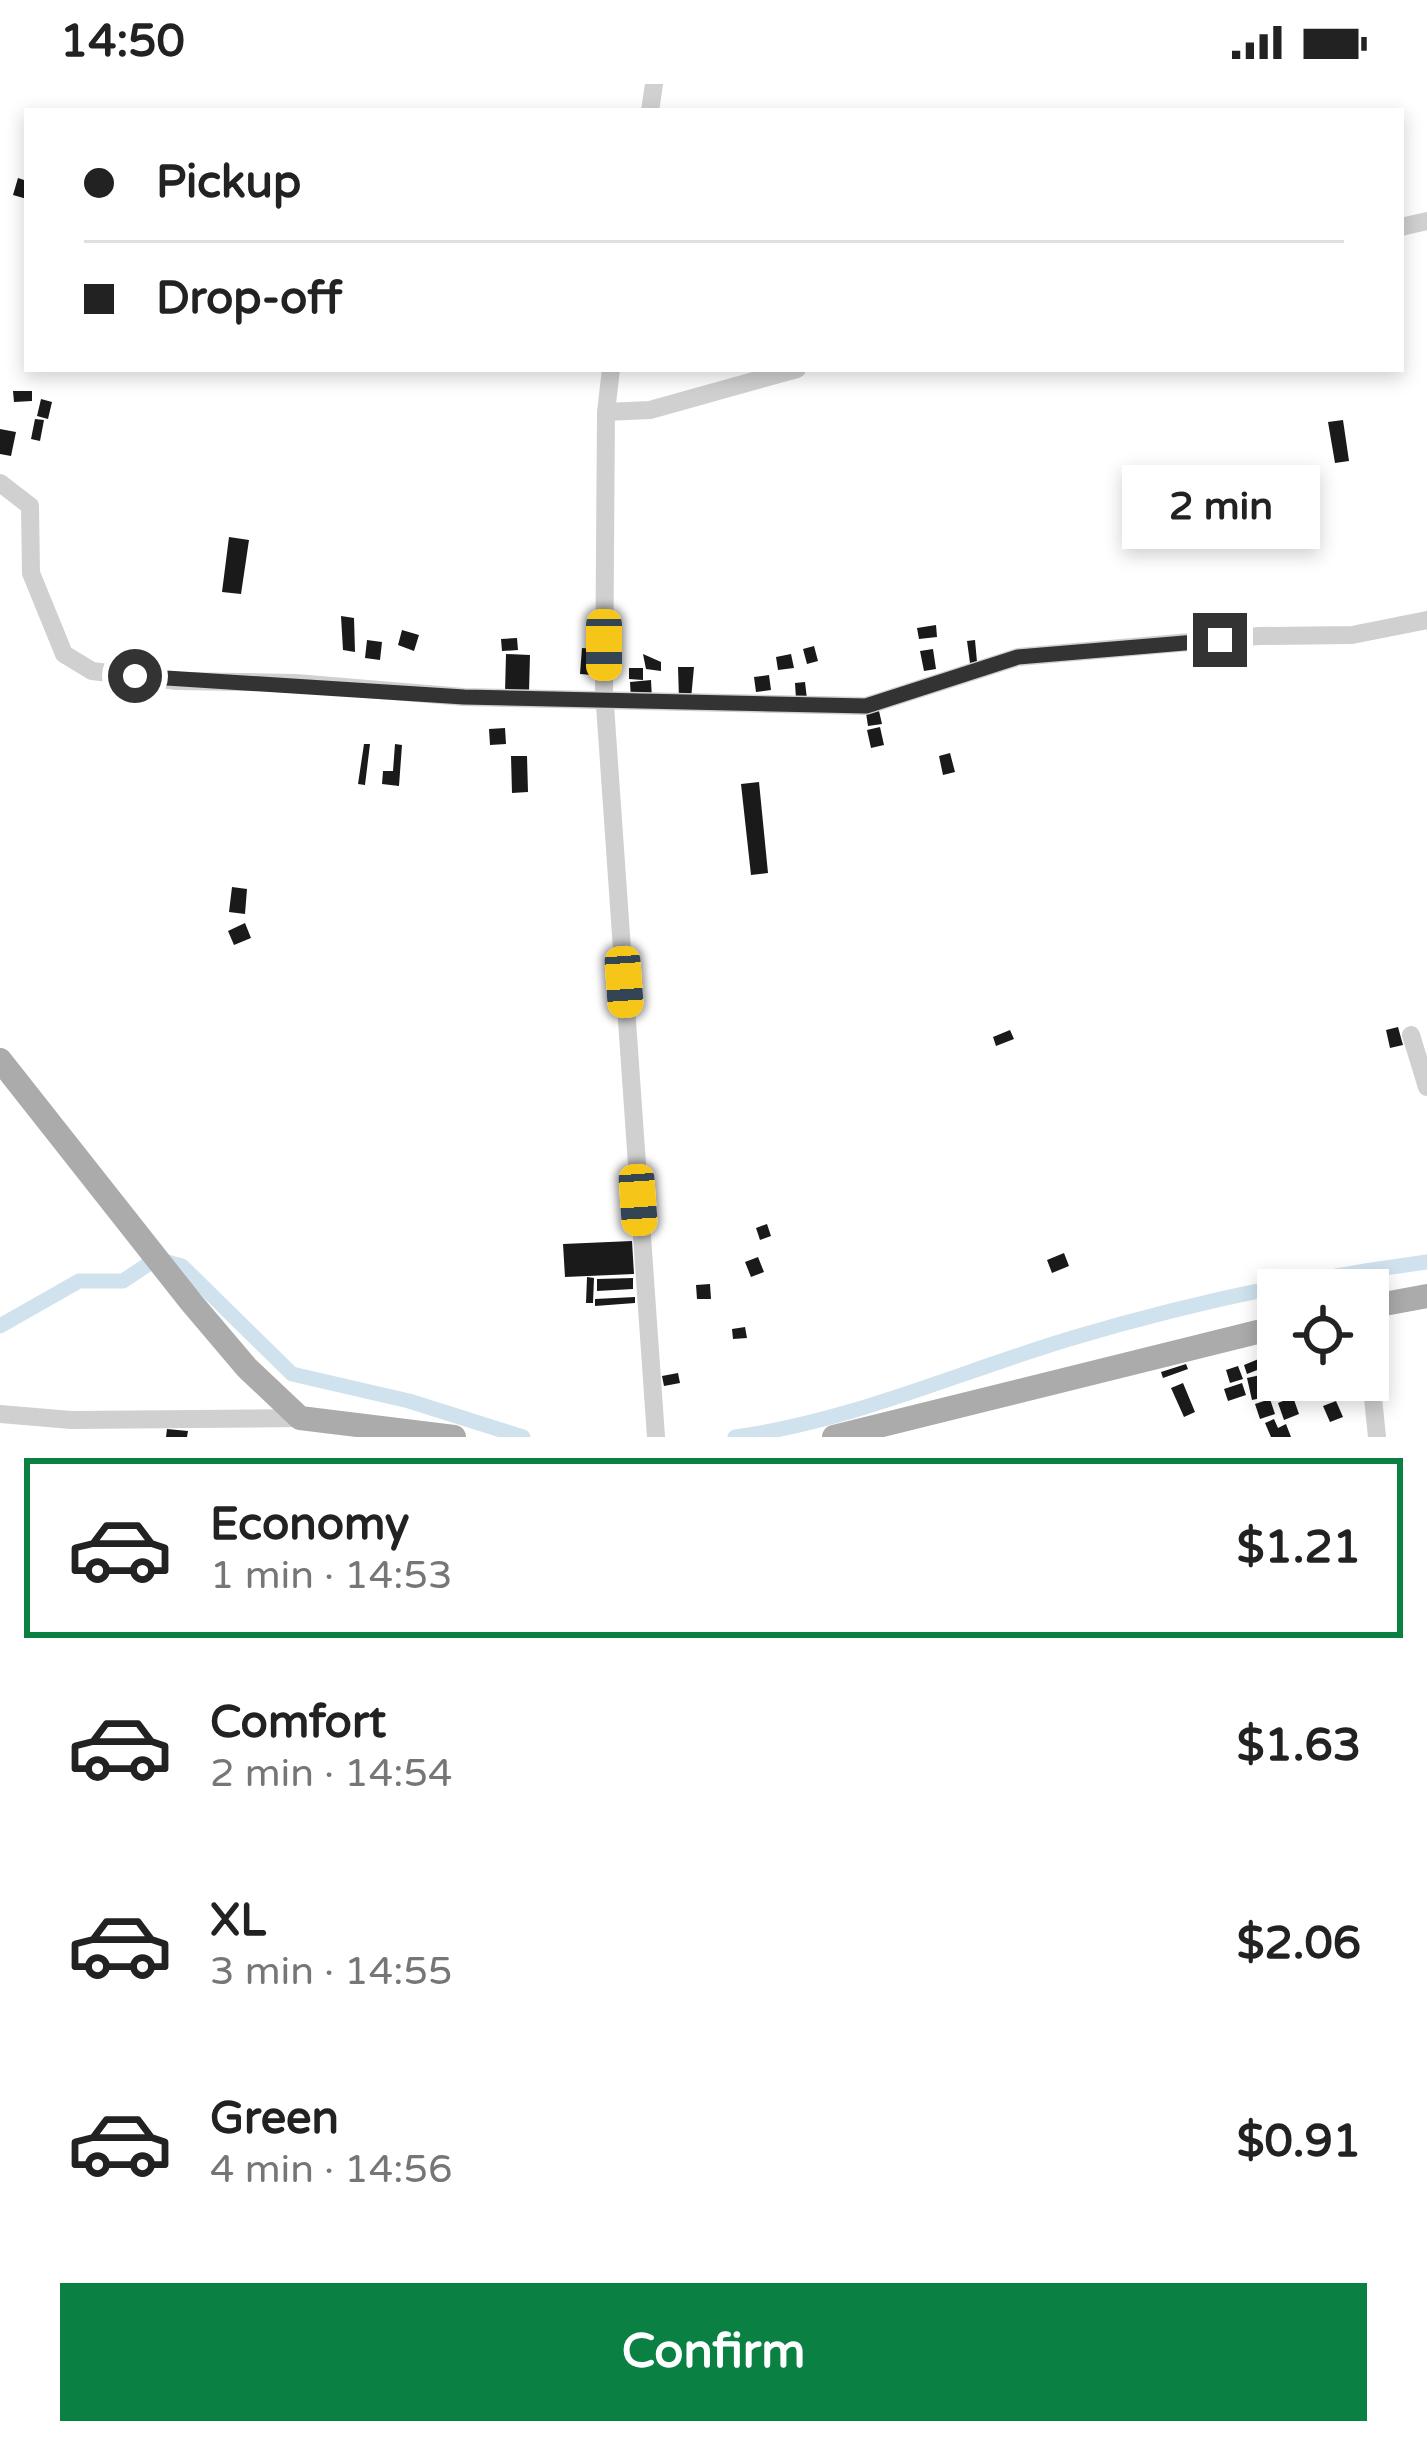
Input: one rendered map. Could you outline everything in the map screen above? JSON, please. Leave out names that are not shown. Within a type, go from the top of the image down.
[{"type":"main road","points":[[0,1060],[191,1302],[247,1368],[300,1418],[454,1437]]},
{"type":"main road","points":[[1389,1303],[1427,1297]]},
{"type":"main road","points":[[834,1437],[1257,1332]]},
{"type":"street","points":[[611,372],[606,412],[605,700],[656,1437]]},
{"type":"street","points":[[606,412],[650,410],[786,372]]},
{"type":"street","points":[[0,483],[30,506],[31,573],[64,654],[92,671],[177,681],[296,683],[367,693],[866,706],[1018,657],[1259,636],[1352,635],[1427,620]]},
{"type":"street","points":[[1411,1035],[1427,1088]]},
{"type":"street","points":[[1373,1401],[1377,1437]]},
{"type":"street","points":[[0,1414],[38,1420],[300,1418]]},
{"type":"building","points":[[18,178],[24,180],[24,198],[13,195]]},
{"type":"building","points":[[13,391],[32,391],[32,401],[14,402]]},
{"type":"building","points":[[41,399],[52,402],[48,419],[37,416]]},
{"type":"building","points":[[35,419],[44,420],[40,441],[31,439]]},
{"type":"building","points":[[1343,420],[1349,461],[1335,463],[1328,422]]},
{"type":"building","points":[[0,429],[16,432],[11,456],[0,454]]},
{"type":"building","points":[[229,537],[249,540],[241,594],[222,592]]},
{"type":"building","points":[[1208,608],[1212,634],[1192,637],[1188,610]]},
{"type":"building","points":[[341,616],[354,618],[355,652],[343,650]]},
{"type":"building","points":[[936,625],[937,637],[919,639],[917,628]]},
{"type":"building","points":[[402,630],[419,635],[414,651],[398,645]]},
{"type":"building","points":[[517,638],[518,650],[502,651],[501,639]]},
{"type":"building","points":[[367,640],[382,642],[380,660],[365,658]]},
{"type":"building","points":[[975,640],[977,662],[970,663],[967,641]]},
{"type":"building","points":[[814,646],[818,661],[807,664],[803,649]]},
{"type":"building","points":[[582,648],[595,649],[593,675],[580,674]]},
{"type":"building","points":[[933,649],[936,669],[924,671],[920,651]]},
{"type":"building","points":[[506,654],[530,655],[529,692],[505,692]]},
{"type":"building","points":[[643,654],[661,662],[661,671],[646,669]]},
{"type":"building","points":[[791,654],[794,668],[778,670],[776,657]]},
{"type":"building","points":[[678,667],[694,667],[691,699],[679,699]]},
{"type":"building","points":[[629,668],[643,668],[643,680],[629,679]]},
{"type":"building","points":[[769,675],[771,690],[756,692],[754,677]]},
{"type":"building","points":[[651,680],[652,699],[631,700],[630,682]]},
{"type":"building","points":[[805,682],[807,699],[796,699],[795,683]]},
{"type":"building","points":[[879,711],[882,724],[868,726],[866,713]]},
{"type":"building","points":[[880,727],[884,745],[871,748],[867,730]]},
{"type":"building","points":[[505,728],[506,744],[490,745],[489,729]]},
{"type":"building","points":[[364,744],[370,744],[365,785],[358,784]]},
{"type":"building","points":[[395,744],[402,745],[399,786],[382,784],[383,771],[393,771]]},
{"type":"building","points":[[950,753],[955,772],[943,775],[939,756]]},
{"type":"building","points":[[511,756],[527,756],[528,792],[512,793]]},
{"type":"building","points":[[759,782],[768,873],[751,875],[741,784]]},
{"type":"building","points":[[232,887],[247,889],[245,914],[229,912]]},
{"type":"building","points":[[245,923],[251,938],[234,945],[228,931]]},
{"type":"building","points":[[1398,1027],[1403,1045],[1390,1048],[1386,1030]]},
{"type":"building","points":[[1010,1030],[1014,1039],[996,1046],[993,1037]]},
{"type":"building","points":[[767,1224],[771,1236],[760,1240],[756,1228]]},
{"type":"building","points":[[632,1241],[634,1274],[565,1277],[563,1244]]},
{"type":"building","points":[[1064,1253],[1069,1266],[1052,1273],[1047,1260]]},
{"type":"building","points":[[758,1257],[764,1272],[751,1277],[745,1262]]},
{"type":"building","points":[[587,1277],[594,1278],[593,1303],[586,1303]]},
{"type":"building","points":[[633,1278],[633,1289],[597,1291],[597,1279]]},
{"type":"building","points":[[710,1284],[711,1299],[697,1299],[696,1285]]},
{"type":"building","points":[[635,1297],[635,1303],[595,1306],[595,1299]]},
{"type":"building","points":[[745,1327],[747,1338],[733,1339],[732,1329]]},
{"type":"building","points":[[1257,1360],[1257,1370],[1247,1374],[1244,1365]]},
{"type":"building","points":[[1186,1364],[1188,1369],[1163,1378],[1161,1372]]},
{"type":"building","points":[[1238,1366],[1243,1379],[1230,1383],[1226,1370]]},
{"type":"building","points":[[678,1373],[680,1383],[664,1386],[662,1376]]},
{"type":"building","points":[[1257,1376],[1257,1399],[1252,1400],[1247,1378]]},
{"type":"building","points":[[1183,1383],[1195,1412],[1184,1417],[1171,1388]]},
{"type":"building","points":[[1242,1383],[1246,1395],[1228,1401],[1224,1389]]},
{"type":"building","points":[[1271,1401],[1275,1414],[1260,1419],[1255,1404]]},
{"type":"building","points":[[1294,1401],[1299,1414],[1284,1420],[1278,1403]]},
{"type":"building","points":[[1336,1401],[1343,1417],[1330,1422],[1323,1406]]},
{"type":"building","points":[[1274,1419],[1278,1428],[1286,1424],[1291,1437],[1271,1437],[1265,1423]]},
{"type":"building","points":[[167,1429],[188,1431],[187,1437],[166,1437]]},
{"type":"waterway","points":[[0,1326],[79,1281],[123,1281],[156,1259],[182,1266],[292,1374],[409,1401],[523,1437]]},
{"type":"waterway","points":[[735,1437],[862,1408],[1157,1314],[1291,1284],[1427,1262]]},
{"type":"route","points":[[135,676],[464,697],[866,706],[1018,657],[1220,640]]}]
